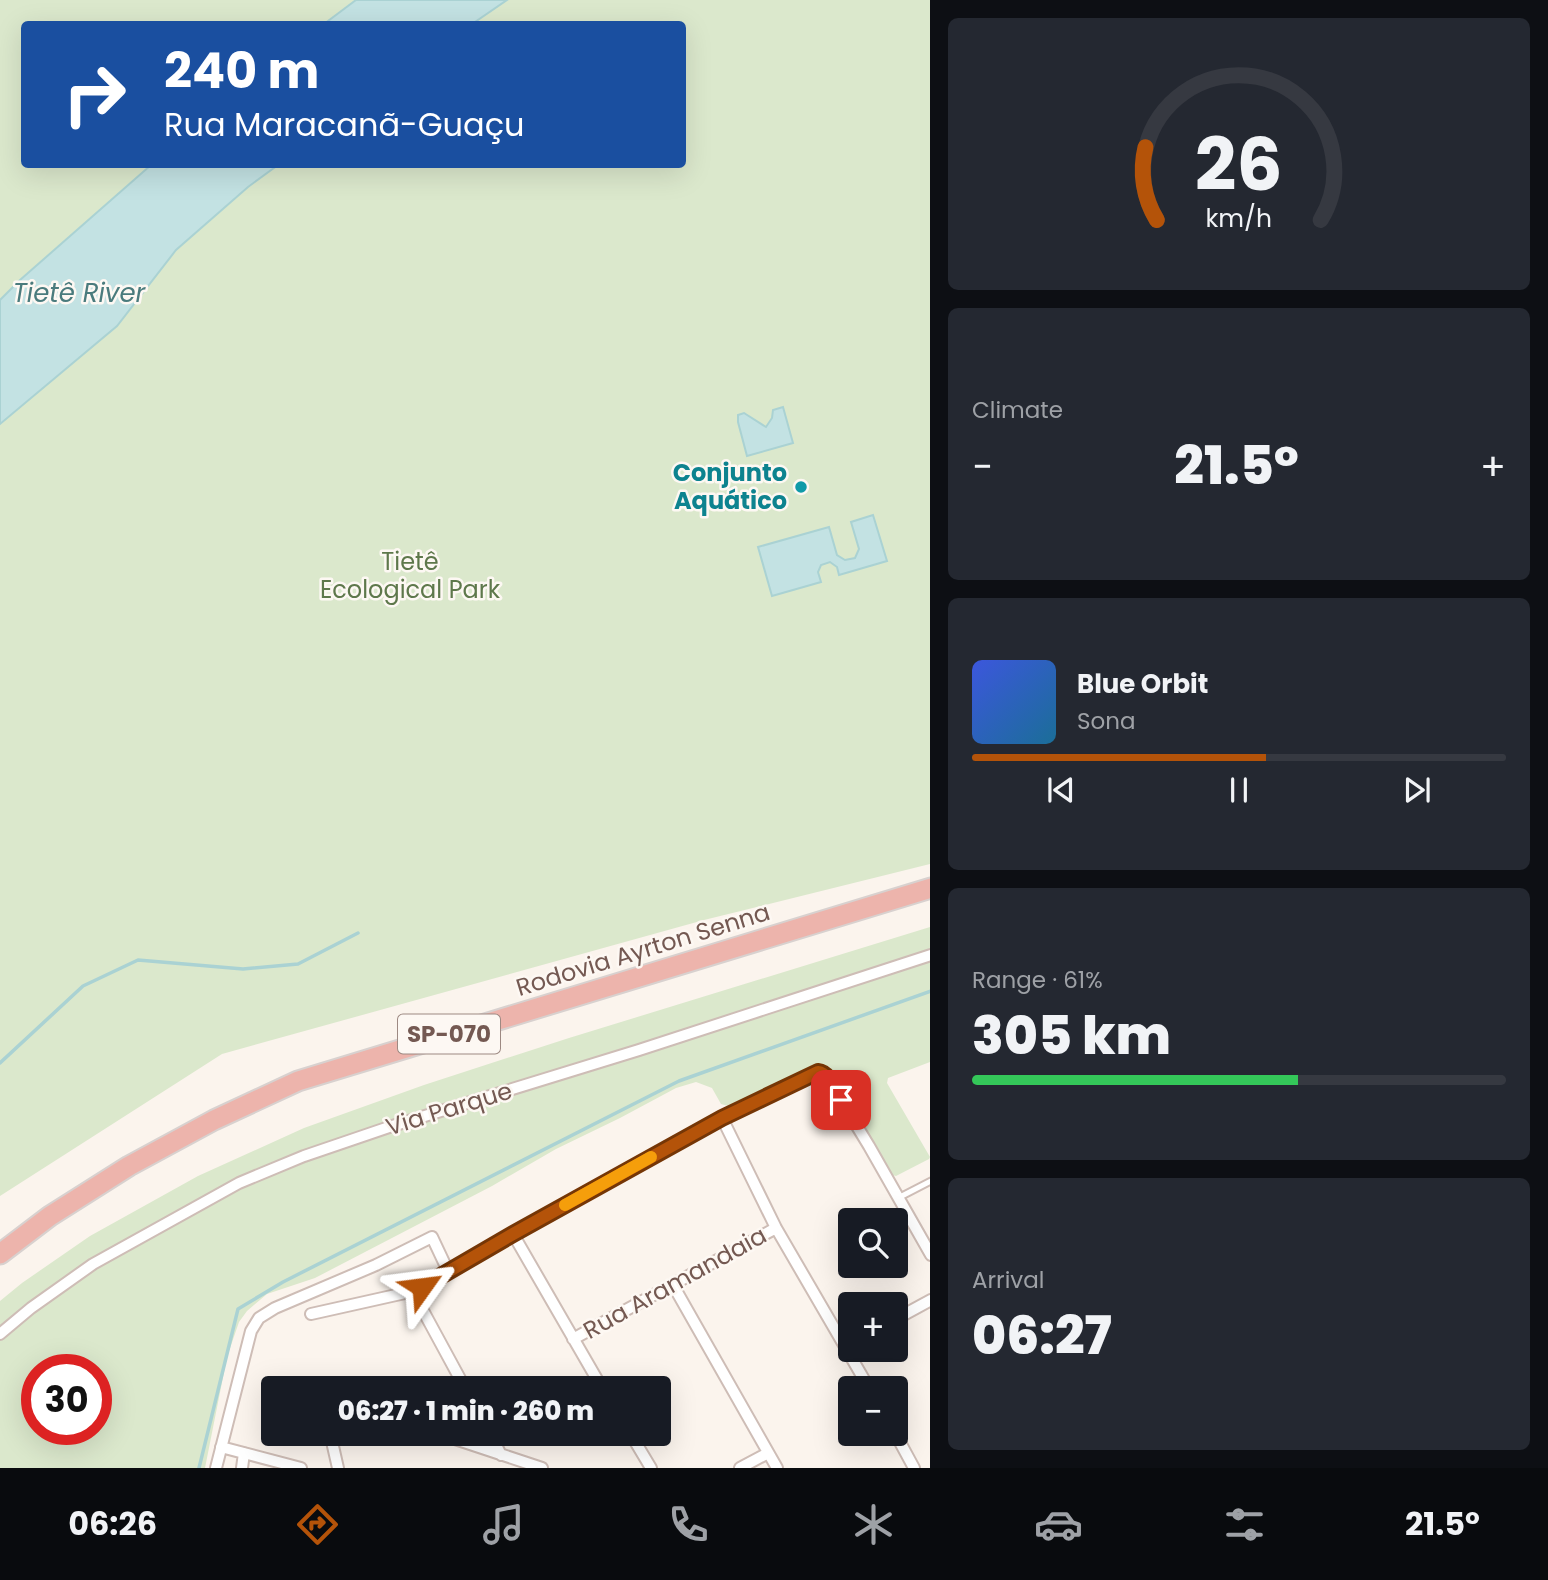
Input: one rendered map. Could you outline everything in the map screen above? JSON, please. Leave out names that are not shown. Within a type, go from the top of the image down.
[{"type":"highway","name":"Rodovia Ayrton Senna","points":[[0,1254],[50,1216],[129,1166],[214,1120],[298,1081],[930,888]]},
{"type":"street","name":"Via Parque","points":[[0,1334],[31,1308],[93,1264],[239,1183],[304,1156],[930,955]]},
{"type":"street","points":[[311,1314],[414,1291],[722,1118],[821,1071],[869,1146],[930,1255]]},
{"type":"street","points":[[722,1118],[776,1227],[838,1329]]},
{"type":"street","name":"Rua Aramandaia","points":[[573,1339],[776,1227]]},
{"type":"street","points":[[513,1234],[596,1376]]},
{"type":"street","points":[[215,1468],[251,1331],[259,1318],[275,1308],[376,1265],[432,1237],[448,1271]]},
{"type":"street","points":[[673,1285],[778,1468]]},
{"type":"street","points":[[414,1291],[458,1376]]},
{"type":"street","points":[[908,1312],[930,1300]]},
{"type":"street","points":[[333,1446],[338,1468]]},
{"type":"street","points":[[474,1446],[542,1468]]},
{"type":"street","points":[[496,1446],[501,1455]]},
{"type":"street","points":[[638,1446],[651,1468]]},
{"type":"street","points":[[902,1446],[914,1468]]},
{"type":"street","points":[[221,1447],[301,1468]]},
{"type":"street","points":[[242,1468],[244,1452]]},
{"type":"street","points":[[740,1468],[768,1453]]},
{"type":"lane","points":[[898,1198],[930,1181]]},
{"type":"green space","name":"Tietê Ecological Park","points":[[0,0],[930,0],[930,864],[704,920],[222,1054],[0,1196]]},
{"type":"green space","points":[[930,927],[930,1062],[888,1078],[887,1083],[929,1159],[896,1176],[892,1175],[830,1067],[820,1064],[732,1107],[721,1104],[712,1088],[696,1082],[676,1088],[315,1278],[267,1294],[247,1311],[239,1322],[227,1357],[205,1468],[0,1468],[0,1301],[90,1236],[198,1176],[304,1128],[424,1085]]},
{"type":"water","points":[[356,0],[507,0],[476,21],[328,21]]},
{"type":"water","name":"Tietê River","points":[[148,168],[274,168],[176,250],[117,326],[0,424],[0,300]]},
{"type":"water","points":[[783,407],[793,443],[747,456],[738,415],[744,413],[766,427],[772,418],[773,410]]},
{"type":"water","points":[[873,515],[887,561],[839,575],[837,567],[830,562],[821,565],[818,572],[821,582],[772,596],[758,547],[829,527],[837,555],[845,560],[855,558],[859,549],[851,522]]},
{"type":"waterway","points":[[0,1063],[83,986],[138,960],[243,969],[298,964],[358,933]]},
{"type":"waterway","points":[[199,1468],[238,1309],[283,1282],[679,1081],[930,991]]},
{"type":"slow traffic","points":[[565,1205],[651,1157]]},
{"type":"place","name":"Conjunto Aquático","points":[[801,487]]},
{"type":"route","points":[[422,1287],[722,1118],[818,1072],[825,1074],[841,1100]]}]
